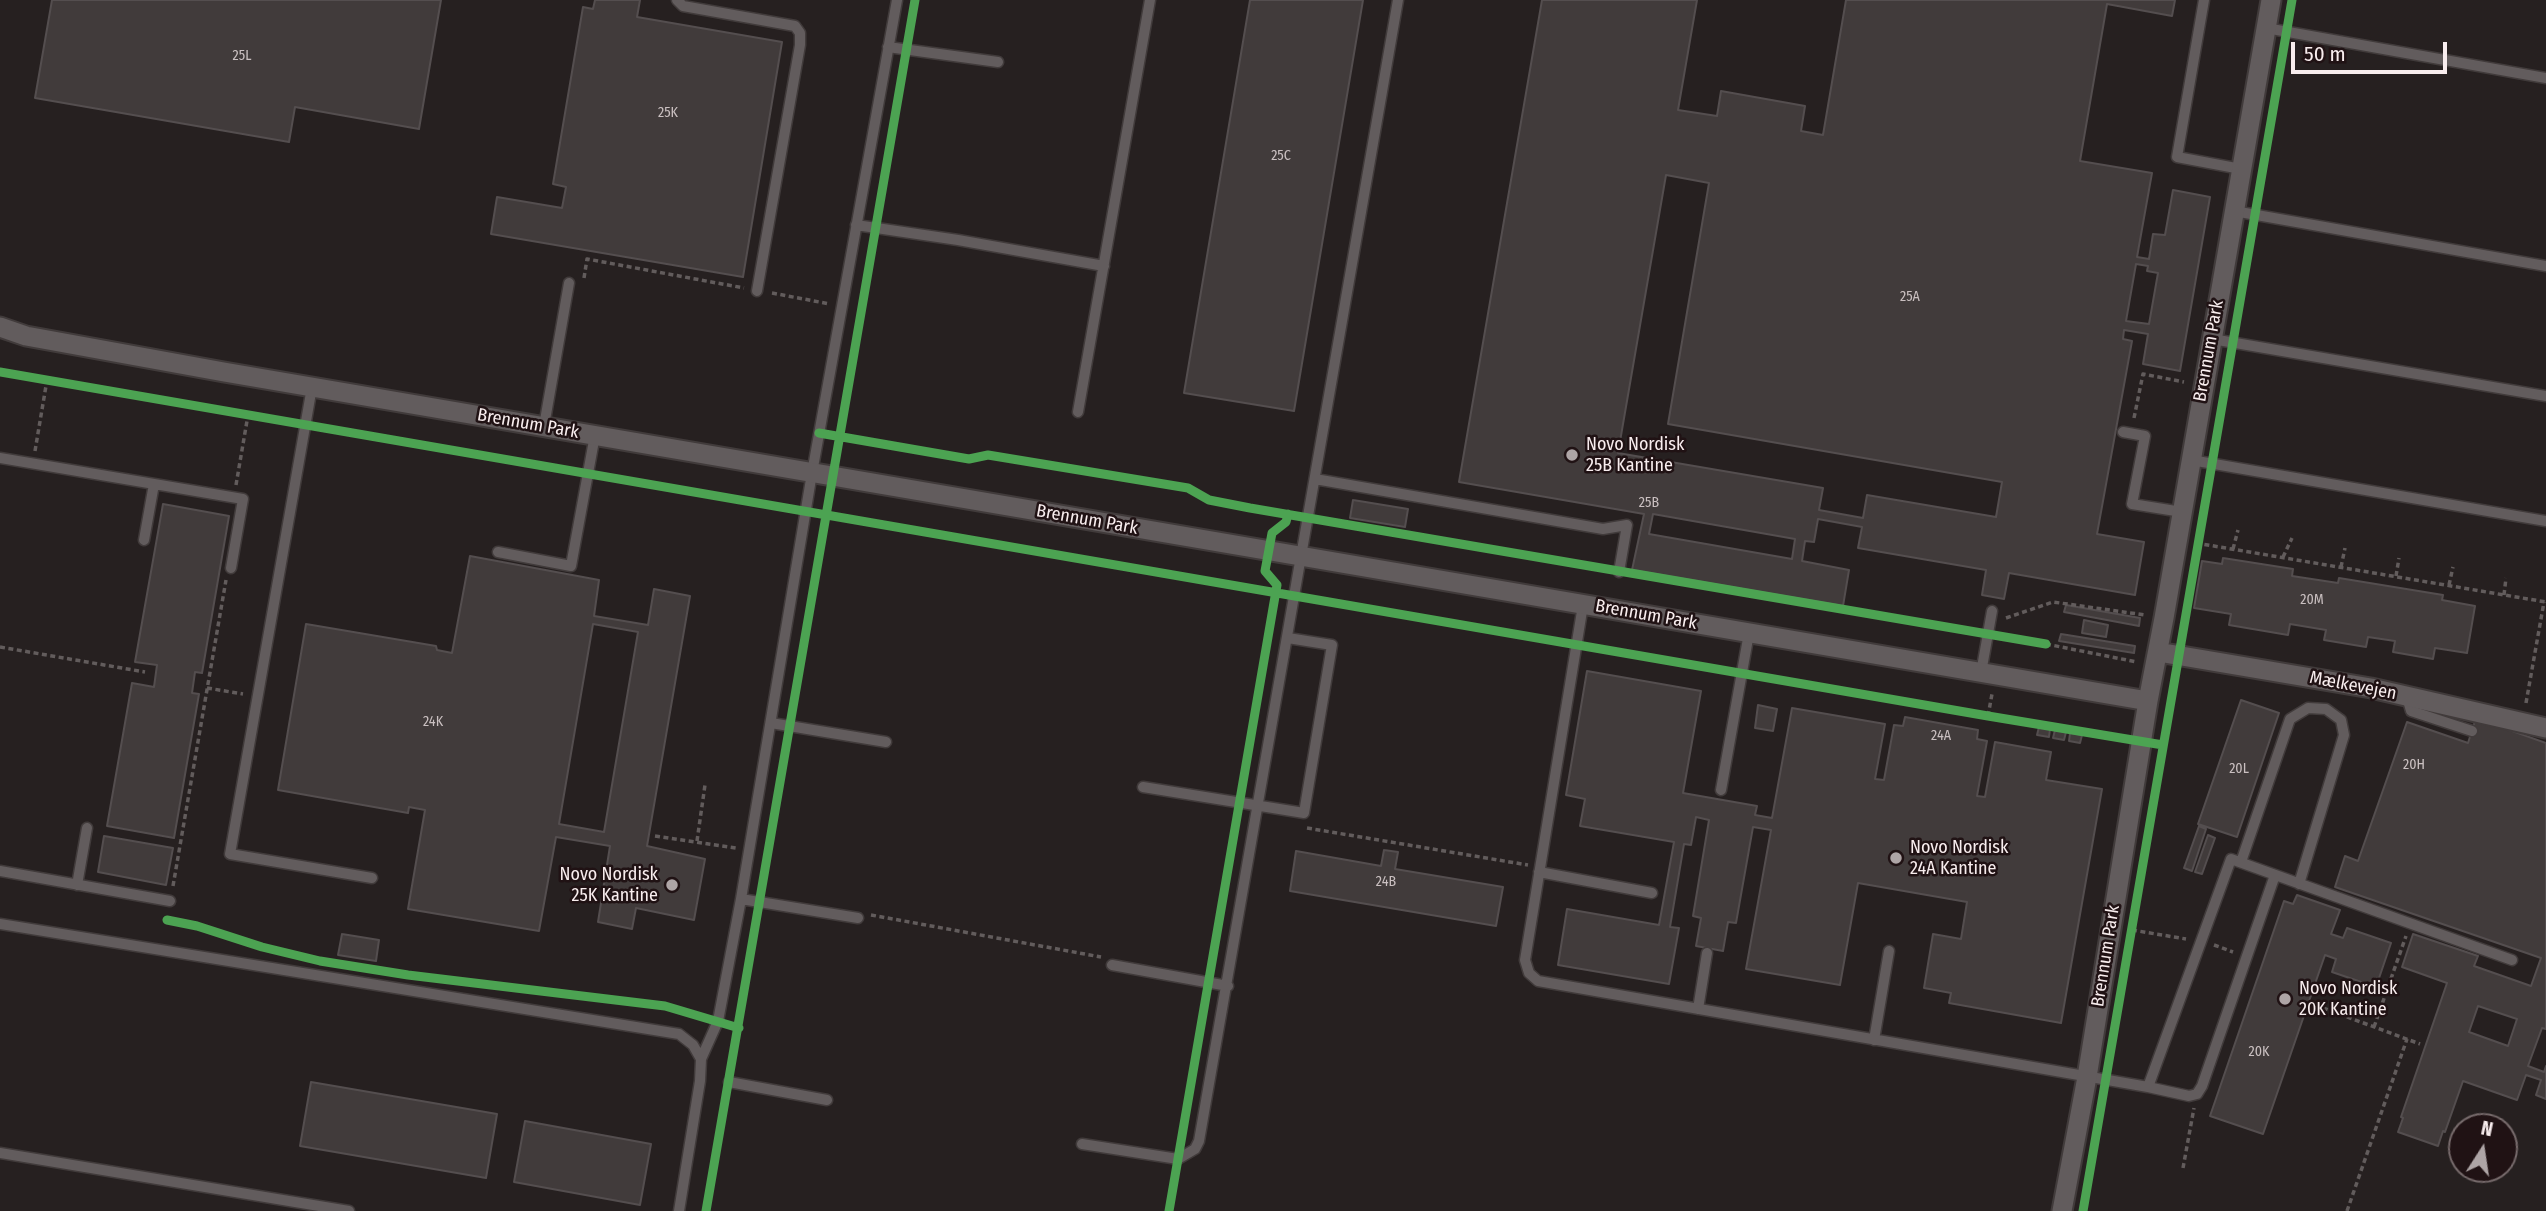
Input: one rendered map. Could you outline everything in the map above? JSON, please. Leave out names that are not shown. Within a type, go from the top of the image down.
[{"type":"street","name":"Brennum Park","points":[[2063,1211],[2148,701],[2271,0]]},
{"type":"street","name":"Brennum Park","points":[[0,327],[26,336],[312,387],[2148,701]]},
{"type":"street","name":"Brennum Park","points":[[0,338],[26,336]]},
{"type":"street","name":"Mælkevejen","points":[[2157,658],[2407,696],[2546,728]]},
{"type":"lane","points":[[677,0],[683,6],[795,26],[800,33],[757,290]]},
{"type":"lane","points":[[679,1211],[700,1081],[701,1059],[718,1021],[741,899],[812,473],[897,0]]},
{"type":"lane","points":[[1078,412],[1150,0]]},
{"type":"lane","points":[[1082,1144],[1178,1159],[1195,1149],[1202,1131],[1398,0]]},
{"type":"lane","points":[[2204,0],[2177,157],[2241,169]]},
{"type":"lane","points":[[2266,28],[2546,78]]},
{"type":"lane","points":[[888,47],[998,62]]},
{"type":"lane","points":[[2234,211],[2546,266]]},
{"type":"lane","points":[[856,225],[1104,266]]},
{"type":"lane","points":[[544,426],[569,283]]},
{"type":"lane","points":[[2211,339],[2546,396]]},
{"type":"lane","points":[[312,387],[230,854],[372,878]]},
{"type":"lane","points":[[2127,433],[2145,436],[2132,504],[2182,512]]},
{"type":"lane","points":[[498,552],[571,566],[595,435]]},
{"type":"lane","points":[[0,458],[243,499],[231,568]]},
{"type":"lane","points":[[2190,460],[2546,521]]},
{"type":"lane","points":[[1315,479],[1603,529],[1627,524],[1619,572]]},
{"type":"lane","points":[[144,540],[154,484]]},
{"type":"lane","points":[[1583,605],[1525,960],[1529,973],[1538,981],[2148,1087],[2189,1097],[2197,1094],[2202,1086],[2275,875]]},
{"type":"lane","points":[[1981,673],[1992,611]]},
{"type":"lane","points":[[1721,790],[1749,633]]},
{"type":"lane","points":[[1143,787],[1304,813],[1332,645],[1288,638]]},
{"type":"lane","points":[[2407,696],[2411,711],[2472,731]]},
{"type":"lane","points":[[2148,1087],[2200,941],[2236,861],[2290,719],[2308,708],[2326,709],[2341,720],[2344,735],[2299,884]]},
{"type":"lane","points":[[771,723],[886,742]]},
{"type":"lane","points":[[77,885],[87,828]]},
{"type":"lane","points":[[2236,861],[2512,960]]},
{"type":"lane","points":[[1540,870],[1653,892]]},
{"type":"lane","points":[[0,871],[170,901]]},
{"type":"lane","points":[[741,899],[858,915]]},
{"type":"lane","points":[[0,924],[679,1034],[693,1045],[701,1059]]},
{"type":"lane","points":[[1874,1040],[1889,951]]},
{"type":"lane","points":[[1698,1009],[1707,953]]},
{"type":"lane","points":[[1112,962],[1228,986]]},
{"type":"lane","points":[[729,1082],[827,1100]]},
{"type":"lane","points":[[0,1153],[349,1211]]},
{"type":"path","points":[[569,283],[583,283],[587,259],[842,306]]},
{"type":"path","points":[[2127,433],[2143,374],[2203,385]]},
{"type":"path","points":[[35,378],[60,383]]},
{"type":"path","points":[[33,463],[47,380]]},
{"type":"path","points":[[235,412],[259,416]]},
{"type":"path","points":[[234,498],[248,415]]},
{"type":"path","points":[[2194,555],[2199,529]]},
{"type":"path","points":[[2233,549],[2238,530]]},
{"type":"path","points":[[2283,557],[2292,538]]},
{"type":"path","points":[[2196,542],[2545,602],[2522,723]]},
{"type":"path","points":[[2341,567],[2345,548]]},
{"type":"path","points":[[2396,576],[2399,558]]},
{"type":"path","points":[[2449,586],[2453,566]]},
{"type":"path","points":[[170,901],[227,574],[231,568]]},
{"type":"path","points":[[2504,595],[2506,578]]},
{"type":"path","points":[[2006,617],[2053,602],[2164,618]]},
{"type":"path","points":[[2035,643],[2157,658]]},
{"type":"path","points":[[0,647],[145,672]]},
{"type":"path","points":[[207,688],[257,696]]},
{"type":"path","points":[[1975,714],[2001,718]]},
{"type":"path","points":[[697,841],[705,785]]},
{"type":"path","points":[[1297,827],[1540,870]]},
{"type":"path","points":[[655,836],[727,847]]},
{"type":"path","points":[[858,915],[1112,962]]},
{"type":"path","points":[[2128,943],[2133,916]]},
{"type":"path","points":[[2374,1027],[2410,924]]},
{"type":"path","points":[[2130,929],[2200,941],[2246,956]]},
{"type":"path","points":[[2315,1005],[2420,1044]]},
{"type":"path","points":[[2347,1211],[2407,1039]]},
{"type":"path","points":[[2183,1168],[2197,1094]]},
{"type":"building","points":[[52,0],[441,0],[419,129],[295,107],[289,142],[35,98]]},
{"type":"building","points":[[595,0],[640,0],[637,17],[782,42],[743,277],[491,234],[497,197],[562,208],[566,187],[553,184],[583,7],[593,9]]},
{"type":"building","points":[[1250,0],[1363,0],[1294,411],[1184,393]]},
{"type":"building","points":[[1542,0],[1697,0],[1678,110],[1717,116],[1721,91],[1805,106],[1801,131],[1823,135],[1846,0],[2175,0],[2172,16],[2107,4],[2080,161],[2152,173],[2137,257],[2149,259],[2153,234],[2165,235],[2173,190],[2210,197],[2180,371],[2143,364],[2148,334],[2124,330],[2123,339],[2132,341],[2097,534],[2144,542],[2135,595],[2009,573],[2004,599],[1982,595],[1986,570],[1858,548],[1862,527],[1818,519],[1814,542],[1805,541],[1802,561],[1849,570],[1843,606],[1632,570],[1644,514],[1459,482]],"holes":[[[1666,175],[1709,183],[1668,424],[2002,482],[1996,517],[1867,495],[1863,518],[1819,510],[1823,488],[1618,453]],[[2136,264],[2148,266],[2147,271],[2158,273],[2149,324],[2126,321]],[[1653,514],[1795,539],[1792,559],[1649,534]]]},
{"type":"building","points":[[1353,500],[1408,509],[1405,527],[1350,518]]},
{"type":"building","points":[[163,504],[229,516],[202,673],[195,672],[192,693],[199,694],[174,838],[107,826],[132,683],[154,687],[157,665],[135,662]]},
{"type":"building","points":[[470,556],[599,580],[594,616],[648,625],[654,589],[690,596],[647,846],[705,859],[694,920],[636,908],[632,929],[598,922],[610,846],[556,837],[539,931],[408,909],[425,810],[409,807],[408,813],[278,790],[306,624],[436,646],[437,650],[452,653]],"holes":[[[593,624],[638,632],[604,832],[559,824]]]},
{"type":"building","points":[[2223,558],[2293,569],[2292,576],[2338,583],[2339,578],[2443,595],[2442,600],[2475,606],[2467,653],[2435,648],[2433,659],[2393,652],[2395,641],[2368,637],[2366,647],[2324,640],[2326,630],[2290,624],[2288,635],[2229,625],[2231,614],[2194,608],[2202,561],[2222,564]]},
{"type":"building","points":[[2066,605],[2140,618],[2139,626],[2064,612]]},
{"type":"building","points":[[2084,620],[2108,625],[2106,637],[2082,633]]},
{"type":"building","points":[[2061,634],[2135,646],[2134,653],[2059,641]]},
{"type":"building","points":[[1587,671],[1701,691],[1683,793],[1757,806],[1755,815],[1772,818],[1792,708],[1885,724],[1875,779],[1884,780],[1894,725],[1903,726],[1905,717],[1978,730],[1977,739],[1987,741],[1977,796],[1985,797],[1995,742],[2051,752],[2046,780],[2102,789],[2061,1023],[1949,1003],[1951,993],[1924,988],[1933,934],[1961,939],[1967,902],[1858,883],[1840,985],[1746,969],[1771,830],[1753,827],[1736,923],[1728,922],[1723,951],[1696,946],[1701,918],[1693,916],[1709,820],[1696,817],[1691,845],[1684,844],[1670,927],[1679,928],[1669,984],[1558,965],[1567,909],[1659,925],[1674,842],[1580,826],[1585,799],[1566,795]]},
{"type":"building","points":[[2241,700],[2279,713],[2237,837],[2198,824]]},
{"type":"building","points":[[1758,705],[1777,709],[1773,731],[1755,728]]},
{"type":"building","points":[[2476,718],[2546,743],[2546,1029],[2542,1028],[2528,1066],[2544,1072],[2546,1066],[2546,1099],[2536,1095],[2541,1080],[2526,1075],[2517,1100],[2463,1081],[2452,1113],[2448,1113],[2448,1124],[2438,1146],[2398,1132],[2447,983],[2402,967],[2413,934],[2478,956],[2474,966],[2531,986],[2541,958],[2335,887],[2345,856],[2358,861],[2407,722],[2468,743]],"holes":[[[2478,1006],[2517,1019],[2508,1046],[2469,1032]]]},
{"type":"building","points":[[2039,727],[2050,729],[2049,737],[2037,735]]},
{"type":"building","points":[[2055,730],[2066,732],[2064,740],[2053,738]]},
{"type":"building","points":[[2070,733],[2082,735],[2080,743],[2069,741]]},
{"type":"building","points":[[2199,826],[2206,829],[2192,871],[2184,868]]},
{"type":"building","points":[[2208,835],[2215,838],[2202,874],[2195,872]]},
{"type":"building","points":[[104,836],[173,848],[166,885],[98,872]]},
{"type":"building","points":[[1384,850],[1398,852],[1395,869],[1503,887],[1496,926],[1290,891],[1296,851],[1381,866]]},
{"type":"building","points":[[2297,895],[2340,910],[2331,934],[2343,938],[2347,928],[2391,943],[2376,987],[2332,972],[2336,959],[2325,955],[2263,1134],[2210,1116],[2284,901],[2293,904]]},
{"type":"building","points":[[342,934],[379,940],[376,961],[338,955]]},
{"type":"building","points":[[311,1082],[497,1114],[486,1178],[300,1146]]},
{"type":"building","points":[[525,1121],[651,1144],[640,1205],[514,1182]]},
{"type":"cycle path","points":[[706,1211],[915,0]]},
{"type":"cycle path","points":[[2083,1211],[2292,0]]},
{"type":"cycle path","points":[[0,372],[2163,745]]},
{"type":"cycle path","points":[[819,433],[969,459],[988,455],[1188,488],[1209,500],[1250,508],[2046,644]]},
{"type":"cycle path","points":[[1169,1211],[1277,585],[1265,571],[1272,533],[1286,522],[1288,514]]},
{"type":"cycle path","points":[[167,920],[320,961],[408,975],[665,1006],[739,1028]]},
{"type":"place","name":"Novo Nordisk 25B Kantine","points":[[1572,455]]},
{"type":"place","name":"Novo Nordisk 24A Kantine","points":[[1896,858]]},
{"type":"place","name":"Novo Nordisk 25K Kantine","points":[[672,885]]},
{"type":"place","name":"Novo Nordisk 20K Kantine","points":[[2285,999]]}]
